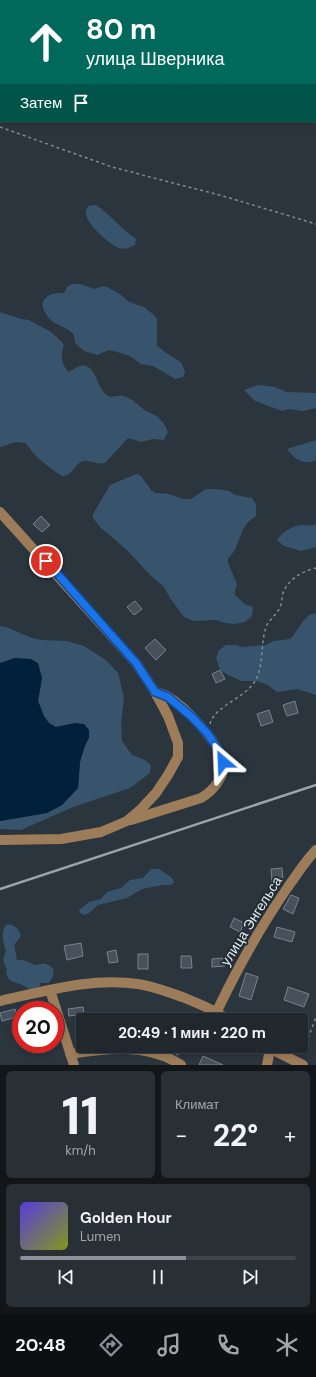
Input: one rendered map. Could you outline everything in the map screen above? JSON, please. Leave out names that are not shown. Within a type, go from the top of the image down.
[{"type":"street","points":[[0,512],[136,663],[155,692],[168,716],[178,743],[178,757],[156,793],[127,821]]},
{"type":"street","points":[[0,840],[62,839],[101,832],[127,821],[207,795],[215,787],[222,773],[223,762],[219,751],[208,734],[192,717],[168,697],[155,692]]},
{"type":"street","name":"улица Энгельса","points":[[217,1011],[238,967],[257,936],[281,897],[316,850]]},
{"type":"street","points":[[0,1001],[94,982],[116,982],[138,984],[157,988],[219,1013]]},
{"type":"street","points":[[50,990],[74,1065]]},
{"type":"street","points":[[70,1054],[99,1049],[119,1048],[142,1050],[158,1053],[181,1065]]},
{"type":"street","points":[[267,1065],[268,1053]]},
{"type":"street","points":[[278,1053],[303,1065]]},
{"type":"path","points":[[0,127],[112,167],[223,196],[316,224]]},
{"type":"path","points":[[208,734],[211,721],[216,714],[247,691],[256,679],[262,660],[266,628],[270,620],[280,608],[285,589],[301,572],[316,568]]},
{"type":"path","points":[[293,1060],[307,1041],[316,1017]]},
{"type":"shaded area","points":[[96,205],[136,239],[135,245],[121,249],[110,243],[98,233],[86,216],[88,206]]},
{"type":"shaded area","points":[[72,284],[80,284],[95,289],[103,286],[107,287],[120,294],[129,302],[144,307],[154,315],[157,319],[157,346],[180,361],[185,373],[183,377],[175,379],[153,366],[141,364],[130,356],[114,351],[109,350],[97,355],[84,351],[75,343],[74,335],[72,333],[52,321],[46,314],[43,306],[43,302],[48,296],[64,293],[68,286]]},
{"type":"shaded area","points":[[0,312],[29,320],[51,332],[62,342],[64,346],[62,360],[69,372],[79,366],[86,366],[90,368],[104,393],[108,396],[127,397],[146,411],[157,416],[164,424],[168,432],[164,440],[153,439],[141,442],[128,438],[105,463],[84,461],[64,476],[41,460],[25,443],[16,442],[0,447]]},
{"type":"shaded area","points":[[258,385],[275,387],[286,392],[316,393],[316,408],[303,411],[289,409],[282,411],[255,401],[244,390]]},
{"type":"shaded area","points":[[316,440],[316,460],[312,462],[303,462],[293,456],[287,449]]},
{"type":"shaded area","points":[[136,474],[140,475],[152,491],[156,493],[169,494],[183,499],[191,499],[206,489],[229,491],[235,495],[252,498],[256,504],[256,516],[248,522],[243,529],[235,550],[228,559],[228,563],[237,584],[235,595],[246,605],[253,607],[252,616],[245,622],[234,624],[216,620],[194,621],[184,617],[164,587],[148,573],[127,550],[100,527],[93,518],[93,514],[110,485]]},
{"type":"shaded area","points":[[316,524],[316,547],[301,551],[284,546],[277,540],[285,532],[299,525],[310,526]]},
{"type":"shaded area","points":[[316,613],[316,695],[297,689],[277,692],[268,685],[257,681],[242,681],[220,670],[216,658],[219,650],[226,645],[237,645],[241,647],[266,645],[273,641],[290,639],[309,615]]},
{"type":"shaded area","points":[[0,626],[32,638],[67,641],[84,646],[106,660],[118,673],[124,698],[121,724],[122,741],[132,755],[145,760],[151,765],[150,773],[130,788],[73,807],[21,830],[0,829],[0,821],[47,813],[62,805],[78,788],[80,762],[88,738],[89,730],[76,723],[55,727],[49,723],[44,716],[38,701],[42,678],[15,658],[0,663]]},
{"type":"shaded area","points":[[15,658],[31,659],[38,663],[42,678],[38,701],[44,716],[49,723],[56,727],[76,723],[84,724],[89,730],[89,738],[85,745],[80,762],[78,788],[62,805],[47,813],[0,821],[0,663]]},
{"type":"shaded area","points":[[151,869],[159,869],[172,878],[174,882],[171,885],[142,889],[127,898],[98,905],[88,914],[84,915],[80,913],[79,910],[89,902],[101,899],[107,892],[121,888],[130,880],[143,878]]},
{"type":"shaded area","points":[[7,924],[18,929],[21,936],[14,945],[17,960],[23,960],[36,965],[49,965],[54,972],[48,983],[41,983],[39,987],[31,990],[12,982],[9,979],[6,973],[7,969],[4,960],[6,951],[3,940],[3,930]]},
{"type":"building","points":[[41,516],[50,525],[42,532],[33,524]]},
{"type":"building","points":[[135,601],[142,609],[134,615],[127,607]]},
{"type":"building","points":[[155,639],[166,650],[156,660],[145,648]]},
{"type":"building","points":[[220,670],[225,679],[216,683],[212,674]]},
{"type":"building","points":[[295,701],[298,713],[287,716],[283,705]]},
{"type":"building","points":[[269,710],[273,722],[261,726],[257,714]]},
{"type":"building","points":[[282,868],[283,882],[272,883],[271,869]]},
{"type":"building","points":[[291,895],[299,898],[293,914],[283,909]]},
{"type":"building","points":[[234,918],[244,923],[240,932],[230,927]]},
{"type":"building","points":[[277,927],[295,932],[292,942],[274,937]]},
{"type":"building","points":[[81,943],[83,956],[67,960],[64,946]]},
{"type":"building","points":[[116,950],[118,962],[109,963],[107,952]]},
{"type":"building","points":[[138,954],[148,954],[148,969],[138,969]]},
{"type":"building","points":[[181,956],[191,956],[192,968],[181,968]]},
{"type":"building","points":[[224,958],[225,966],[212,967],[212,959]]},
{"type":"building","points":[[246,973],[258,977],[251,1000],[239,996]]},
{"type":"building","points":[[288,987],[309,994],[304,1007],[284,1000]]},
{"type":"building","points":[[83,1007],[84,1013],[76,1013],[76,1015],[69,1016],[68,1009]]},
{"type":"building","points":[[12,1010],[12,1018],[2,1021],[0,1013]]},
{"type":"building","points":[[203,1056],[223,1065],[199,1065]]},
{"type":"railway","points":[[0,889],[316,785]]},
{"type":"route","points":[[46,561],[136,663],[155,692],[168,697],[192,717],[208,734],[219,751],[223,762]]}]
